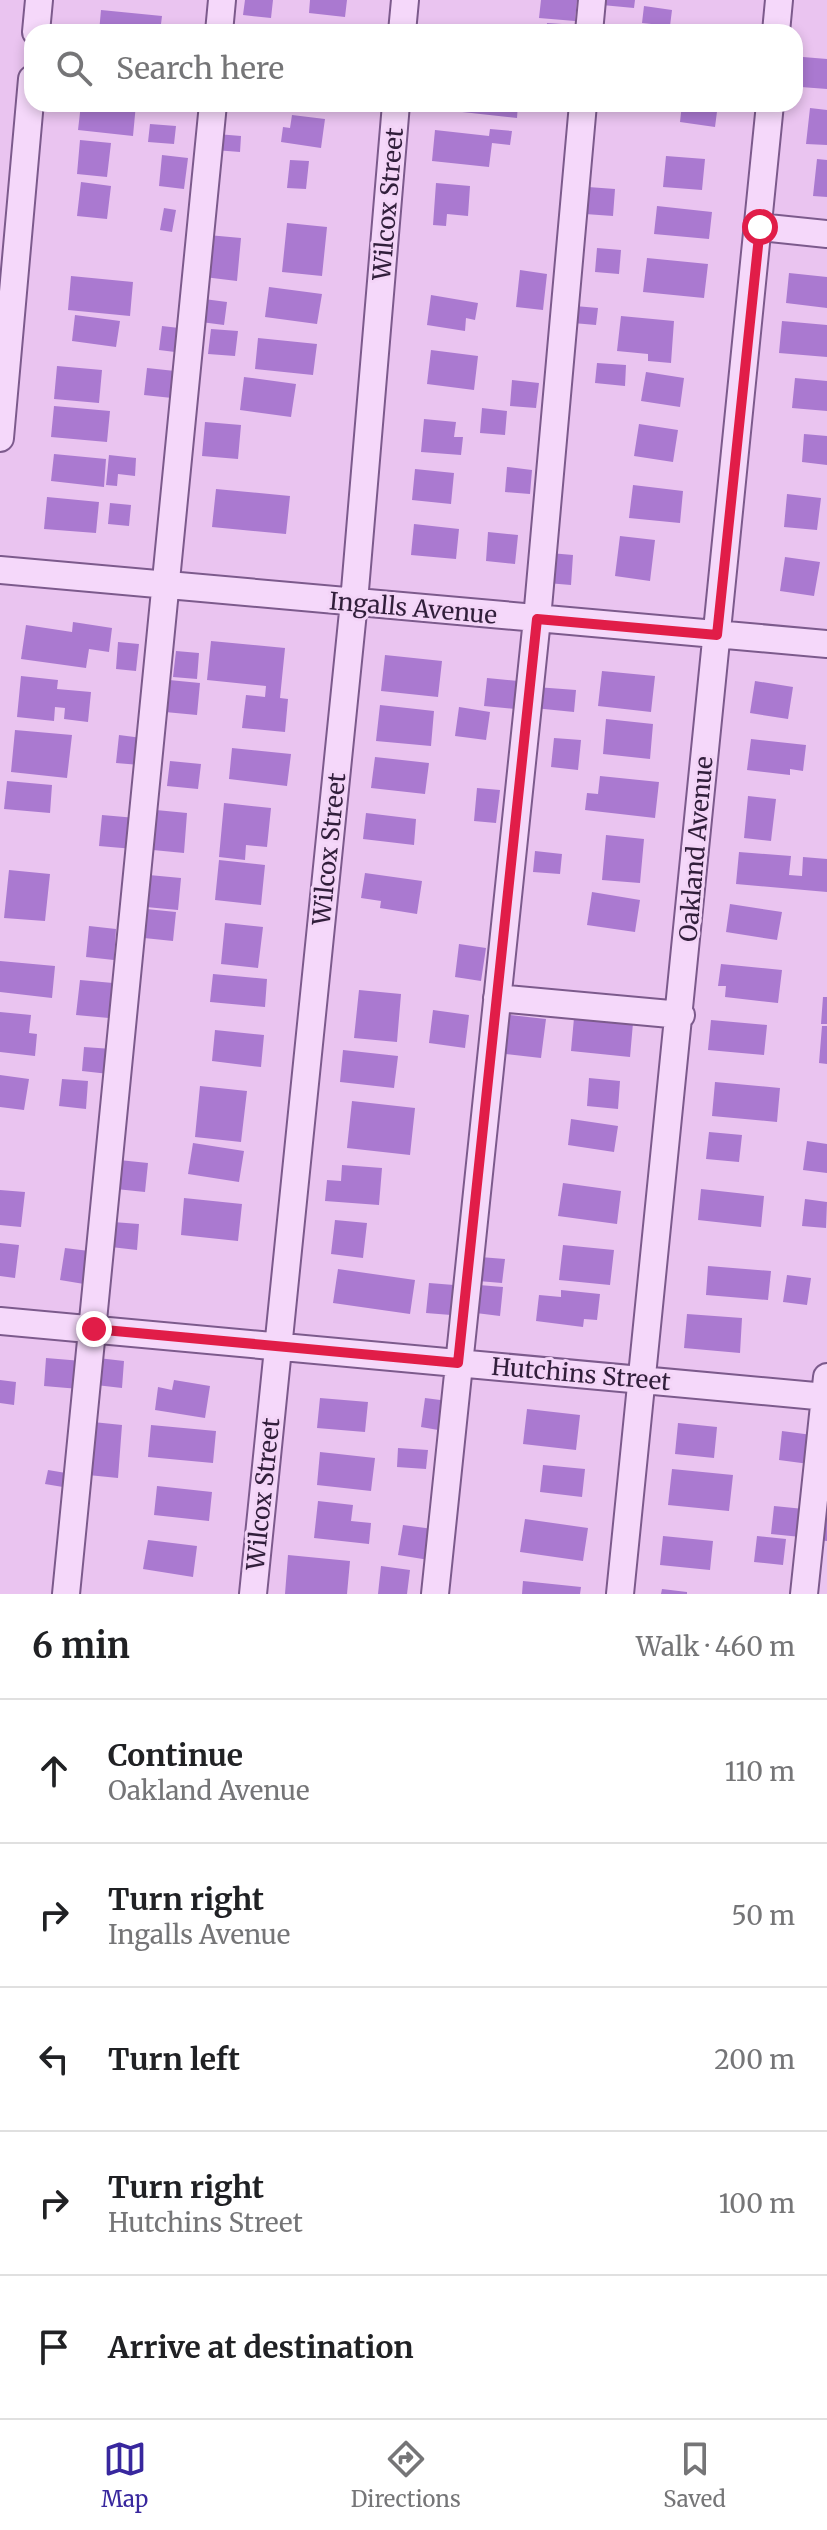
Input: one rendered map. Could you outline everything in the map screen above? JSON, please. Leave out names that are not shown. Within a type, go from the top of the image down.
[{"type":"street","points":[[37,24],[39,0]]},
{"type":"street","points":[[220,24],[222,0]]},
{"type":"street","points":[[403,24],[405,0]]},
{"type":"street","points":[[590,24],[592,0]]},
{"type":"street","points":[[777,24],[779,0]]},
{"type":"street","points":[[0,438],[29,112]]},
{"type":"street","points":[[66,1594],[168,586],[212,112]]},
{"type":"street","name":"Wilcox Street","points":[[253,1594],[354,602],[395,112]]},
{"type":"street","points":[[435,1594],[537,619],[582,112]]},
{"type":"street","name":"Oakland Avenue","points":[[620,1594],[681,1015],[769,112]]},
{"type":"street","points":[[760,227],[827,234]]},
{"type":"street","name":"Ingalls Avenue","points":[[0,570],[827,644]]},
{"type":"street","points":[[497,998],[681,1015]]},
{"type":"street","name":"Hutchins Street","points":[[0,1321],[641,1380],[826,1390]]},
{"type":"street","points":[[804,1594],[826,1390]]},
{"type":"building","points":[[245,0],[273,0],[271,18],[243,15]]},
{"type":"building","points":[[310,0],[347,0],[345,17],[309,13]]},
{"type":"building","points":[[541,0],[577,0],[575,21],[539,18]]},
{"type":"building","points":[[603,0],[635,0],[634,8],[602,5]]},
{"type":"building","points":[[644,6],[672,10],[670,24],[642,23]]},
{"type":"building","points":[[101,10],[162,16],[161,24],[100,24]]},
{"type":"building","points":[[803,57],[827,59],[827,89],[803,87]]},
{"type":"building","points":[[810,108],[827,110],[827,145],[806,144]]},
{"type":"building","points":[[80,112],[135,112],[133,136],[78,130]]},
{"type":"building","points":[[462,112],[517,112],[517,118]]},
{"type":"building","points":[[681,112],[717,112],[715,127],[680,122]]},
{"type":"building","points":[[292,115],[325,119],[321,148],[281,142],[283,127],[290,128]]},
{"type":"building","points":[[150,124],[176,126],[174,144],[148,142]]},
{"type":"building","points":[[490,129],[512,131],[510,145],[492,143],[489,167],[432,161],[435,130],[489,136]]},
{"type":"building","points":[[217,134],[241,136],[240,152],[215,150]]},
{"type":"building","points":[[80,140],[111,143],[107,177],[77,174]]},
{"type":"building","points":[[162,155],[188,158],[184,189],[159,186]]},
{"type":"building","points":[[666,156],[705,159],[702,190],[663,187]]},
{"type":"building","points":[[817,159],[827,160],[827,197],[813,196]]},
{"type":"building","points":[[290,160],[309,161],[306,189],[287,188]]},
{"type":"building","points":[[81,182],[111,186],[107,219],[77,216]]},
{"type":"building","points":[[436,183],[470,186],[468,216],[447,214],[446,226],[433,225]]},
{"type":"building","points":[[588,187],[615,189],[613,216],[585,214]]},
{"type":"building","points":[[657,206],[712,212],[709,239],[654,234]]},
{"type":"building","points":[[164,208],[176,210],[172,232],[160,230]]},
{"type":"building","points":[[287,223],[327,227],[322,276],[282,272]]},
{"type":"building","points":[[208,235],[241,238],[237,281],[204,277]]},
{"type":"building","points":[[597,248],[621,250],[619,274],[595,272]]},
{"type":"building","points":[[647,258],[708,264],[704,298],[643,292]]},
{"type":"building","points":[[520,270],[547,274],[543,310],[516,307]]},
{"type":"building","points":[[789,273],[827,277],[827,308],[786,303]]},
{"type":"building","points":[[71,276],[133,282],[130,316],[68,310]]},
{"type":"building","points":[[269,287],[322,294],[317,324],[265,317]]},
{"type":"building","points":[[431,295],[478,303],[475,320],[466,318],[465,331],[427,325]]},
{"type":"building","points":[[204,299],[227,302],[224,325],[201,322]]},
{"type":"building","points":[[575,306],[598,308],[596,325],[573,323]]},
{"type":"building","points":[[75,315],[120,321],[116,347],[72,341]]},
{"type":"building","points":[[621,316],[674,321],[671,363],[648,361],[648,354],[617,351]]},
{"type":"building","points":[[782,321],[827,325],[827,357],[779,353]]},
{"type":"building","points":[[162,326],[179,328],[175,352],[159,350]]},
{"type":"building","points":[[211,329],[238,331],[235,356],[208,354]]},
{"type":"building","points":[[258,338],[317,344],[313,375],[255,369]]},
{"type":"building","points":[[431,350],[478,356],[474,390],[427,384]]},
{"type":"building","points":[[597,363],[626,365],[625,386],[595,383]]},
{"type":"building","points":[[57,366],[102,370],[99,403],[54,399]]},
{"type":"building","points":[[147,368],[175,371],[172,398],[144,395]]},
{"type":"building","points":[[646,372],[684,378],[680,407],[641,401]]},
{"type":"building","points":[[244,377],[296,384],[291,417],[240,410]]},
{"type":"building","points":[[795,378],[827,381],[827,411],[792,408]]},
{"type":"building","points":[[512,380],[539,383],[536,408],[510,406]]},
{"type":"building","points":[[54,406],[110,411],[107,442],[51,437]]},
{"type":"building","points":[[482,408],[507,411],[505,435],[480,433]]},
{"type":"building","points":[[424,419],[456,422],[454,437],[463,437],[461,455],[421,452]]},
{"type":"building","points":[[205,422],[241,425],[238,459],[202,456]]},
{"type":"building","points":[[639,424],[678,430],[673,462],[634,456]]},
{"type":"building","points":[[804,434],[827,436],[827,465],[802,462]]},
{"type":"building","points":[[54,454],[106,459],[104,487],[51,481]]},
{"type":"building","points":[[109,455],[136,458],[135,476],[118,474],[117,486],[106,485]]},
{"type":"building","points":[[507,467],[532,470],[530,494],[505,492]]},
{"type":"building","points":[[415,469],[454,473],[451,504],[412,500]]},
{"type":"building","points":[[633,485],[683,491],[680,523],[629,518]]},
{"type":"building","points":[[216,489],[290,496],[286,534],[212,527]]},
{"type":"building","points":[[787,494],[821,498],[817,530],[784,527]]},
{"type":"building","points":[[47,497],[99,502],[96,533],[44,529]]},
{"type":"building","points":[[110,503],[131,505],[129,526],[108,524]]},
{"type":"building","points":[[414,524],[459,529],[456,559],[411,555]]},
{"type":"building","points":[[488,532],[518,535],[515,564],[486,561]]},
{"type":"building","points":[[620,536],[655,540],[650,581],[615,576]]},
{"type":"building","points":[[550,553],[573,555],[571,585],[547,583]]},
{"type":"building","points":[[785,557],[820,562],[814,596],[780,591]]},
{"type":"building","points":[[73,622],[112,628],[109,652],[89,649],[86,668],[21,659],[26,625],[72,632]]},
{"type":"building","points":[[211,641],[285,648],[280,698],[288,699],[285,732],[242,728],[246,695],[265,697],[266,686],[207,680]]},
{"type":"building","points":[[118,642],[139,644],[136,671],[116,669]]},
{"type":"building","points":[[176,651],[199,653],[197,679],[173,677]]},
{"type":"building","points":[[385,655],[442,661],[438,697],[381,691]]},
{"type":"building","points":[[602,671],[655,676],[651,712],[598,706]]},
{"type":"building","points":[[21,676],[58,680],[57,689],[91,692],[88,722],[64,719],[65,708],[55,707],[54,721],[17,717]]},
{"type":"building","points":[[487,678],[518,681],[515,709],[484,706]]},
{"type":"building","points":[[169,680],[200,683],[197,715],[165,712]]},
{"type":"building","points":[[755,681],[793,687],[788,719],[750,713]]},
{"type":"building","points":[[536,687],[576,690],[574,712],[534,708]]},
{"type":"building","points":[[380,705],[434,711],[431,746],[376,741]]},
{"type":"building","points":[[459,707],[490,712],[486,740],[455,736]]},
{"type":"building","points":[[606,719],[653,724],[650,759],[603,754]]},
{"type":"building","points":[[15,730],[72,735],[67,778],[11,772]]},
{"type":"building","points":[[119,735],[142,738],[140,765],[116,763]]},
{"type":"building","points":[[554,738],[581,740],[578,770],[551,767]]},
{"type":"building","points":[[751,739],[806,745],[803,771],[790,769],[790,775],[747,770]]},
{"type":"building","points":[[232,748],[291,754],[287,786],[229,779]]},
{"type":"building","points":[[375,757],[429,763],[425,794],[371,788]]},
{"type":"building","points":[[170,761],[201,764],[198,789],[167,786]]},
{"type":"building","points":[[600,776],[659,782],[655,818],[585,810],[587,793],[598,794]]},
{"type":"building","points":[[7,781],[52,785],[50,813],[4,809]]},
{"type":"building","points":[[477,788],[500,790],[496,823],[474,821]]},
{"type":"building","points":[[748,796],[776,799],[771,841],[744,838]]},
{"type":"building","points":[[224,803],[271,808],[267,847],[246,845],[245,860],[219,857]]},
{"type":"building","points":[[156,810],[187,813],[184,853],[153,850]]},
{"type":"building","points":[[366,813],[416,819],[414,845],[363,839]]},
{"type":"building","points":[[102,815],[136,818],[134,849],[99,846]]},
{"type":"building","points":[[606,835],[644,839],[640,883],[602,880]]},
{"type":"building","points":[[535,851],[562,854],[560,874],[533,872]]},
{"type":"building","points":[[739,852],[791,856],[789,875],[802,876],[803,857],[827,859],[827,892],[736,884]]},
{"type":"building","points":[[219,860],[265,865],[261,905],[215,900]]},
{"type":"building","points":[[9,870],[50,874],[45,921],[4,918]]},
{"type":"building","points":[[365,873],[422,881],[417,914],[380,908],[381,901],[361,898]]},
{"type":"building","points":[[149,875],[181,878],[178,910],[146,907]]},
{"type":"building","points":[[592,892],[640,900],[635,932],[587,925]]},
{"type":"building","points":[[730,904],[782,912],[777,940],[726,932]]},
{"type":"building","points":[[146,909],[176,912],[173,941],[144,938]]},
{"type":"building","points":[[225,923],[263,927],[258,968],[221,964]]},
{"type":"building","points":[[89,926],[116,929],[114,960],[86,957]]},
{"type":"building","points":[[459,944],[486,948],[481,981],[455,977]]},
{"type":"building","points":[[0,961],[55,966],[52,998],[0,992]]},
{"type":"building","points":[[721,964],[782,970],[778,1003],[725,997],[726,986],[718,986]]},
{"type":"building","points":[[213,974],[267,979],[265,1007],[210,1002]]},
{"type":"building","points":[[80,980],[113,983],[109,1018],[76,1015]]},
{"type":"building","points":[[359,990],[401,994],[397,1042],[354,1038]]},
{"type":"building","points":[[823,997],[827,997],[827,1024],[821,1024]]},
{"type":"building","points":[[433,1010],[469,1015],[465,1048],[429,1043]]},
{"type":"building","points":[[0,1012],[31,1015],[29,1033],[37,1034],[35,1056],[0,1052]]},
{"type":"building","points":[[500,1014],[546,1019],[541,1058],[496,1053]]},
{"type":"building","points":[[574,1018],[633,1023],[630,1057],[571,1051]]},
{"type":"building","points":[[711,1020],[767,1025],[764,1055],[708,1050]]},
{"type":"building","points":[[822,1026],[827,1026],[827,1064],[819,1063]]},
{"type":"building","points":[[215,1030],[264,1035],[261,1067],[212,1061]]},
{"type":"building","points":[[84,1047],[112,1049],[109,1074],[82,1071]]},
{"type":"building","points":[[343,1050],[398,1056],[394,1088],[340,1082]]},
{"type":"building","points":[[0,1075],[29,1079],[24,1110],[0,1107]]},
{"type":"building","points":[[589,1078],[620,1081],[618,1109],[587,1106]]},
{"type":"building","points":[[62,1079],[88,1081],[86,1109],[59,1106]]},
{"type":"building","points":[[715,1082],[780,1088],[777,1122],[712,1116]]},
{"type":"building","points":[[200,1086],[247,1091],[241,1142],[195,1137]]},
{"type":"building","points":[[352,1101],[415,1108],[410,1155],[347,1148]]},
{"type":"building","points":[[571,1119],[618,1126],[614,1152],[568,1145]]},
{"type":"building","points":[[709,1132],[742,1135],[739,1162],[706,1159]]},
{"type":"building","points":[[807,1141],[827,1144],[827,1173],[803,1170]]},
{"type":"building","points":[[193,1143],[244,1151],[239,1182],[188,1174]]},
{"type":"building","points":[[119,1160],[148,1163],[145,1192],[116,1189]]},
{"type":"building","points":[[342,1165],[382,1168],[379,1205],[325,1201],[327,1180],[341,1181]]},
{"type":"building","points":[[563,1183],[621,1191],[617,1224],[558,1216]]},
{"type":"building","points":[[701,1189],[764,1196],[761,1227],[698,1220]]},
{"type":"building","points":[[0,1190],[25,1192],[21,1227],[0,1225]]},
{"type":"building","points":[[184,1198],[242,1204],[238,1241],[181,1235]]},
{"type":"building","points":[[805,1199],[827,1202],[826,1228],[802,1226]]},
{"type":"building","points":[[335,1220],[367,1223],[363,1258],[331,1254]]},
{"type":"building","points":[[113,1222],[139,1224],[137,1250],[111,1247]]},
{"type":"building","points":[[0,1243],[19,1245],[15,1278],[0,1276]]},
{"type":"building","points":[[563,1245],[614,1250],[610,1285],[559,1280]]},
{"type":"building","points":[[65,1248],[89,1251],[84,1284],[60,1280]]},
{"type":"building","points":[[480,1257],[505,1259],[502,1283],[478,1281]]},
{"type":"building","points":[[708,1266],[771,1271],[768,1300],[706,1295]]},
{"type":"building","points":[[338,1269],[415,1280],[410,1314],[333,1303]]},
{"type":"building","points":[[787,1275],[811,1278],[807,1305],[783,1302]]},
{"type":"building","points":[[429,1283],[454,1285],[451,1315],[426,1313]]},
{"type":"building","points":[[479,1285],[503,1287],[500,1316],[476,1313]]},
{"type":"building","points":[[561,1290],[600,1294],[597,1320],[584,1319],[583,1327],[536,1321],[539,1295],[561,1297]]},
{"type":"building","points":[[687,1314],[742,1318],[740,1353],[684,1348]]},
{"type":"building","points":[[46,1358],[82,1361],[79,1389],[44,1386]]},
{"type":"building","points":[[98,1358],[124,1361],[122,1388],[96,1385]]},
{"type":"building","points":[[0,1380],[16,1382],[14,1405],[0,1403]]},
{"type":"building","points":[[174,1380],[210,1386],[205,1418],[155,1410],[158,1387],[172,1390]]},
{"type":"building","points":[[320,1398],[368,1402],[365,1432],[317,1428]]},
{"type":"building","points":[[425,1398],[448,1401],[444,1431],[421,1427]]},
{"type":"building","points":[[527,1409],[580,1415],[576,1450],[523,1444]]},
{"type":"building","points":[[93,1422],[122,1425],[118,1478],[88,1475]]},
{"type":"building","points":[[678,1423],[717,1427],[714,1458],[675,1454]]},
{"type":"building","points":[[151,1425],[216,1431],[213,1463],[148,1457]]},
{"type":"building","points":[[782,1431],[812,1435],[809,1464],[779,1460]]},
{"type":"building","points":[[398,1448],[428,1450],[426,1469],[397,1467]]},
{"type":"building","points":[[320,1452],[375,1458],[371,1491],[317,1485]]},
{"type":"building","points":[[543,1465],[585,1469],[582,1497],[540,1492]]},
{"type":"building","points":[[672,1469],[733,1475],[729,1511],[668,1505]]},
{"type":"building","points":[[48,1470],[72,1474],[69,1488],[45,1484]]},
{"type":"building","points":[[157,1486],[212,1492],[209,1521],[154,1515]]},
{"type":"building","points":[[318,1501],[353,1505],[351,1521],[371,1523],[369,1544],[314,1538]]},
{"type":"building","points":[[774,1506],[804,1509],[801,1537],[771,1534]]},
{"type":"building","points":[[819,1517],[827,1518],[827,1541],[816,1540]]},
{"type":"building","points":[[525,1519],[588,1528],[583,1561],[520,1552]]},
{"type":"building","points":[[403,1525],[433,1529],[429,1560],[398,1555]]},
{"type":"building","points":[[663,1536],[713,1541],[710,1570],[660,1565]]},
{"type":"building","points":[[757,1536],[786,1539],[783,1565],[754,1562]]},
{"type":"building","points":[[148,1540],[197,1546],[193,1577],[143,1569]]},
{"type":"building","points":[[288,1555],[350,1561],[347,1594],[285,1594]]},
{"type":"building","points":[[381,1566],[410,1570],[407,1594],[378,1594]]},
{"type":"building","points":[[523,1581],[581,1587],[580,1594],[522,1594]]},
{"type":"building","points":[[662,1589],[687,1592],[687,1594],[661,1594]]},
{"type":"route","points":[[94,1329],[458,1363],[537,619],[717,635],[760,227]]}]
